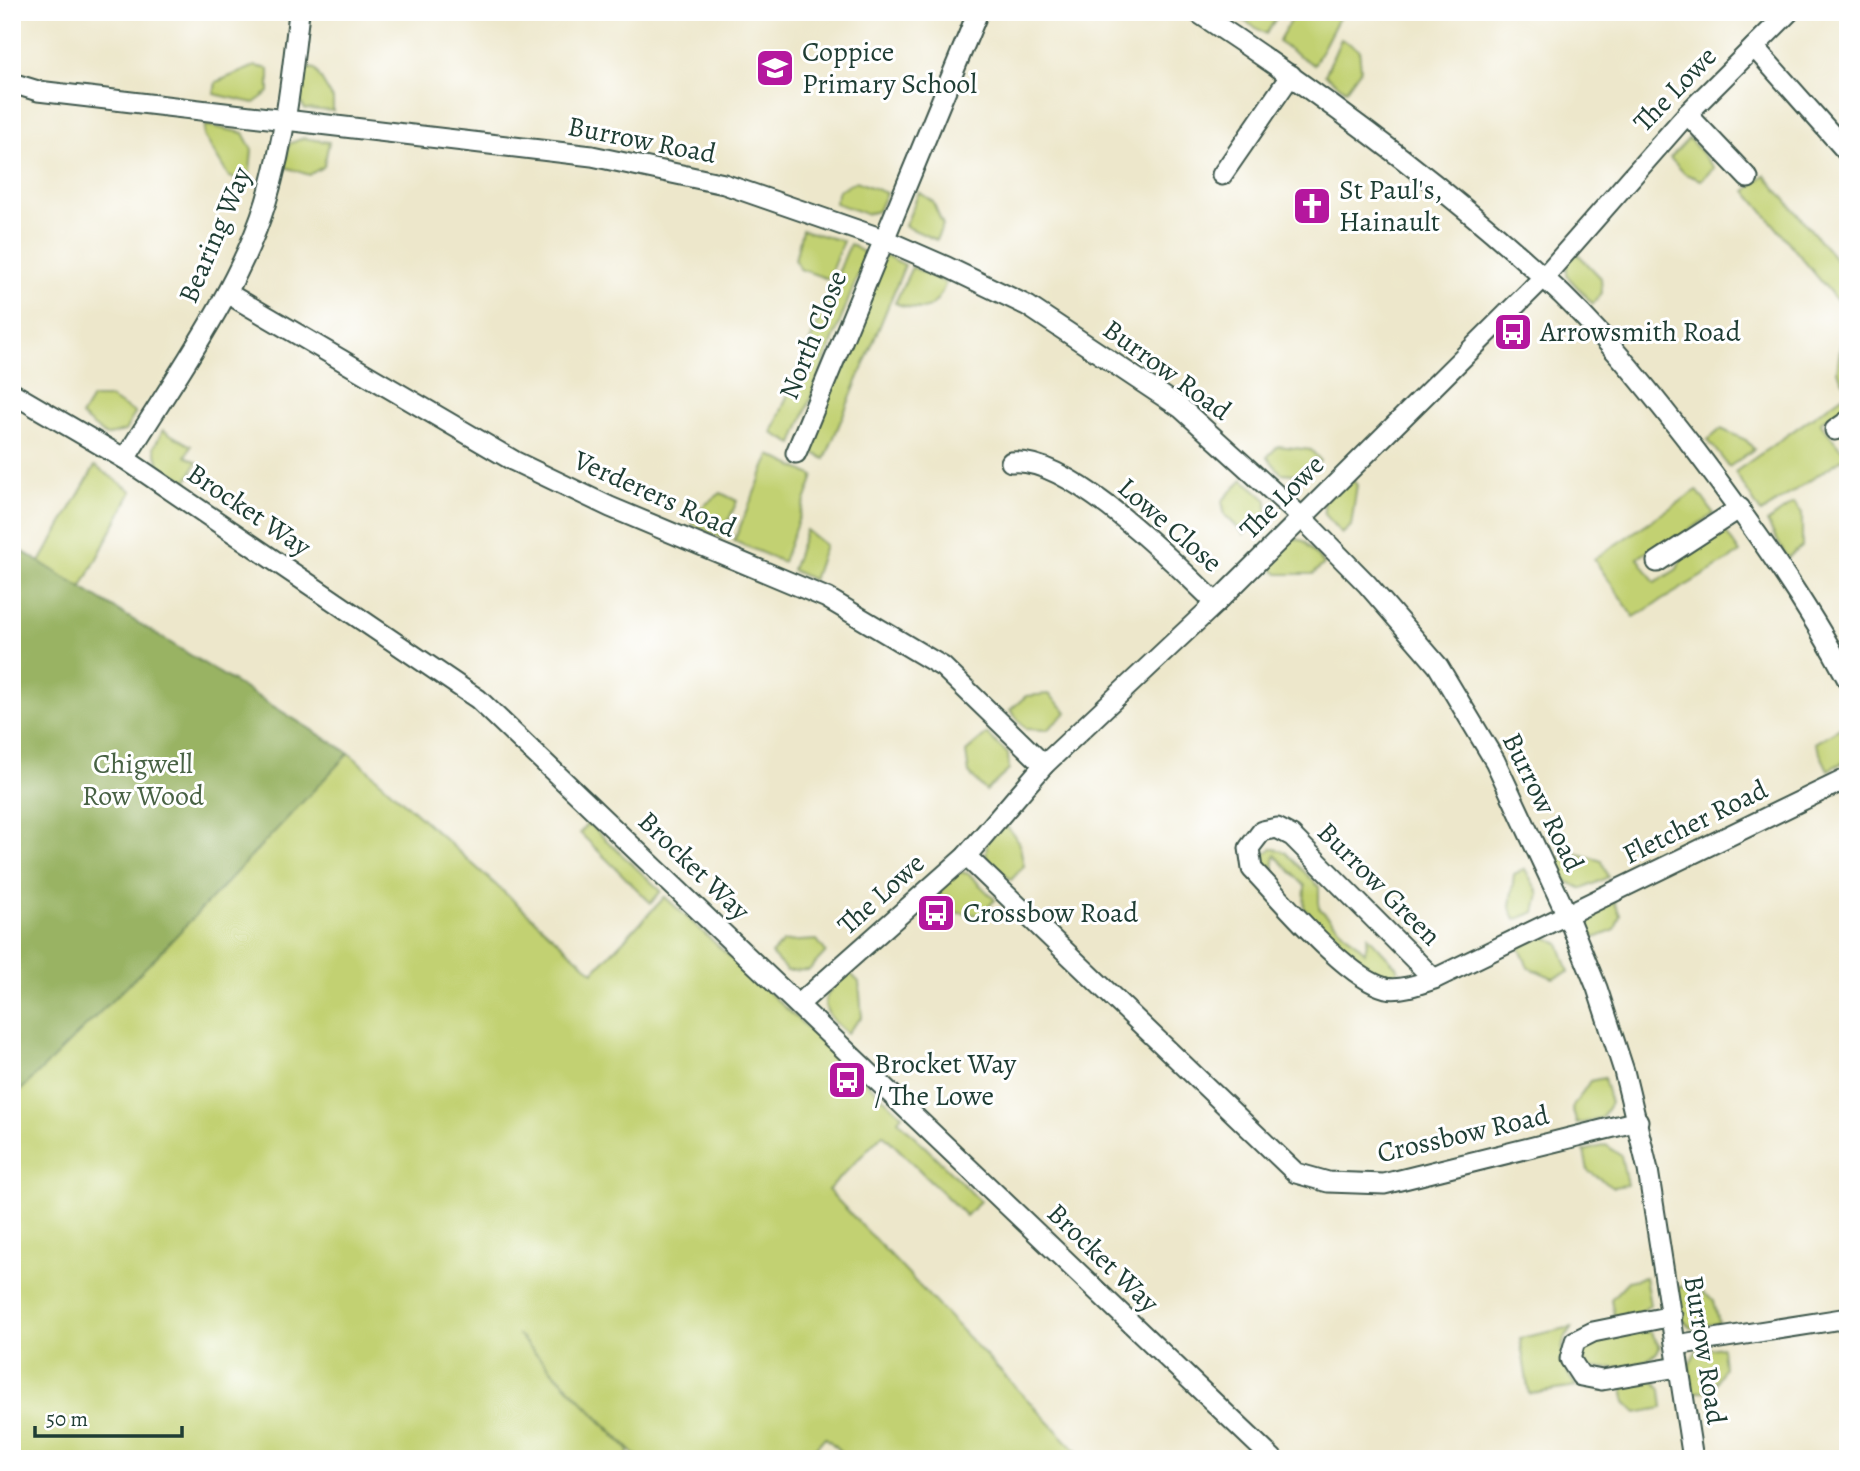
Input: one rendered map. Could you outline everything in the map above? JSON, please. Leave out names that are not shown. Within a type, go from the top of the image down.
[{"type":"street","name":"Bearing Way","points":[[125,460],[227,293],[266,204],[286,121],[299,12]]},
{"type":"street","name":"North Close","points":[[796,453],[978,12]]},
{"type":"street","points":[[1197,12],[1290,75],[1419,170],[1544,277],[1637,374],[1740,508],[1823,633],[1848,680]]},
{"type":"street","name":"The Lowe","points":[[799,1004],[966,856],[1044,765],[1216,603],[1544,277],[1687,114],[1788,12]]},
{"type":"street","points":[[1754,47],[1848,153]]},
{"type":"street","points":[[1222,175],[1290,75]]},
{"type":"street","name":"Burrow Road","points":[[12,83],[38,91],[592,156],[724,184],[883,239],[1028,306],[1181,408],[1301,517],[1367,584],[1438,666],[1495,761],[1567,915],[1597,988],[1638,1121],[1672,1316],[1693,1459]]},
{"type":"street","points":[[1687,114],[1748,178]]},
{"type":"street","name":"Verderers Road","points":[[227,293],[514,461],[610,507],[827,598],[943,667],[1044,765]]},
{"type":"street","name":"Brocket Way","points":[[12,393],[125,460],[478,699],[1273,1459]]},
{"type":"street","name":"Lowe Close","points":[[1011,462],[1033,461],[1099,499],[1131,522],[1216,603]]},
{"type":"street","points":[[1657,562],[1740,508]]},
{"type":"street","points":[[1110,530],[1131,522]]},
{"type":"street","name":"Fletcher Road","points":[[1567,915],[1848,778]]},
{"type":"street","name":"Burrow Green","points":[[1434,979],[1292,836],[1277,828],[1262,831],[1249,848],[1252,869],[1351,970],[1386,988],[1409,987],[1434,979],[1567,915]]},
{"type":"street","name":"Crossbow Road","points":[[966,856],[1296,1173],[1328,1182],[1384,1184],[1638,1121]]},
{"type":"street","points":[[1672,1316],[1593,1332],[1574,1341],[1570,1359],[1581,1376],[1602,1380],[1678,1367]]},
{"type":"street","points":[[1676,1345],[1848,1318]]},
{"type":"green space","points":[[1236,12],[1280,12],[1266,34],[1234,15]]},
{"type":"green space","points":[[1295,12],[1342,12],[1314,65],[1278,42]]},
{"type":"green space","points":[[1341,39],[1359,49],[1361,69],[1346,90],[1325,75]]},
{"type":"green space","points":[[255,66],[269,69],[269,92],[254,103],[214,94],[216,82]]},
{"type":"green space","points":[[300,66],[315,69],[333,99],[333,111],[305,109],[295,95]]},
{"type":"green space","points":[[205,125],[243,133],[252,150],[249,182],[229,177],[204,136]]},
{"type":"green space","points":[[303,138],[329,142],[324,166],[309,175],[285,167],[289,144]]},
{"type":"green space","points":[[1689,138],[1714,168],[1701,180],[1685,174],[1670,158]]},
{"type":"green space","points":[[1765,175],[1848,274],[1848,306],[1844,309],[1746,191]]},
{"type":"green space","points":[[856,181],[886,193],[878,211],[866,214],[835,203],[839,190]]},
{"type":"green space","points":[[919,192],[933,202],[943,225],[936,240],[905,226]]},
{"type":"green space","points":[[802,230],[843,241],[828,279],[800,269],[795,260]]},
{"type":"green space","points":[[850,244],[866,254],[793,444],[772,433]]},
{"type":"green space","points":[[1577,253],[1601,278],[1602,294],[1593,304],[1567,276],[1567,262]]},
{"type":"green space","points":[[885,255],[905,265],[825,459],[806,449]]},
{"type":"green space","points":[[912,267],[946,283],[937,300],[926,308],[895,303]]},
{"type":"green space","points":[[1848,338],[1847,388],[1837,371],[1841,343]]},
{"type":"green space","points":[[1848,392],[1848,407],[1820,422],[1841,449],[1848,445],[1848,455],[1761,513],[1735,472]]},
{"type":"green space","points":[[92,398],[110,398],[135,413],[125,431],[106,436],[81,416]]},
{"type":"green space","points":[[1721,429],[1746,440],[1754,449],[1729,467],[1708,440]]},
{"type":"green space","points":[[163,430],[191,446],[186,456],[197,462],[187,481],[159,465],[154,447]]},
{"type":"green space","points":[[1278,446],[1311,450],[1320,460],[1306,475],[1281,473],[1267,457]]},
{"type":"green space","points":[[770,455],[814,476],[783,562],[734,541]]},
{"type":"green space","points":[[95,466],[132,491],[81,589],[349,753],[593,972],[665,897],[902,1115],[898,1120],[980,1201],[966,1216],[883,1134],[828,1190],[1084,1459],[849,1459],[825,1437],[806,1459],[639,1459],[517,1334],[629,1451],[626,1459],[12,1459],[12,545],[40,562]]},
{"type":"green space","points":[[1349,476],[1357,485],[1351,526],[1342,534],[1324,514],[1324,499]]},
{"type":"green space","points":[[1243,479],[1267,500],[1267,512],[1244,534],[1225,515],[1222,501]]},
{"type":"green space","points":[[1697,490],[1714,514],[1670,542],[1660,543],[1638,558],[1655,583],[1677,569],[1684,553],[1723,528],[1740,553],[1634,617],[1594,559]]},
{"type":"green space","points":[[721,493],[737,501],[721,538],[692,525],[695,512]]},
{"type":"green space","points":[[1794,503],[1802,513],[1802,547],[1787,558],[1767,522]]},
{"type":"green space","points":[[806,530],[825,545],[813,580],[792,570]]},
{"type":"green space","points":[[1288,537],[1304,541],[1324,564],[1313,574],[1278,574],[1263,560]]},
{"type":"green space","name":"Chigwell Row Wood","points":[[12,545],[349,753],[154,959],[12,1099]]},
{"type":"green space","points":[[1049,694],[1067,712],[1047,730],[1026,729],[1010,710],[1026,696]]},
{"type":"green space","points":[[1845,725],[1848,760],[1828,770],[1815,743]]},
{"type":"green space","points":[[987,734],[1008,754],[1009,770],[986,791],[969,773],[966,752]]},
{"type":"green space","points":[[588,823],[661,891],[651,903],[580,833]]},
{"type":"green space","points":[[1004,823],[1019,842],[1024,866],[1011,880],[986,857],[987,841]]},
{"type":"green space","points":[[1272,848],[1285,852],[1319,887],[1319,908],[1365,952],[1368,936],[1397,967],[1398,975],[1386,976],[1373,972],[1359,964],[1334,941],[1304,908],[1305,886],[1275,855],[1272,875],[1261,865],[1259,858]]},
{"type":"green space","points":[[1572,852],[1602,861],[1608,877],[1583,889],[1567,882],[1556,859]]},
{"type":"green space","points":[[1525,869],[1539,894],[1535,912],[1515,920],[1510,907],[1514,874]]},
{"type":"green space","points":[[956,871],[969,874],[995,900],[979,915],[939,911],[928,900]]},
{"type":"green space","points":[[1614,901],[1620,915],[1615,930],[1590,940],[1585,930],[1591,911]]},
{"type":"green space","points":[[1543,936],[1559,943],[1569,972],[1553,978],[1528,967],[1519,947]]},
{"type":"green space","points":[[817,940],[826,952],[809,970],[787,971],[771,954],[783,942]]},
{"type":"green space","points":[[848,971],[859,982],[862,1017],[847,1033],[830,1016],[825,1002],[832,988]]},
{"type":"green space","points":[[1604,1078],[1611,1103],[1601,1119],[1577,1124],[1572,1108],[1590,1081]]},
{"type":"green space","points":[[1606,1145],[1621,1156],[1627,1185],[1613,1187],[1588,1171],[1584,1151]]},
{"type":"green space","points":[[1645,1277],[1650,1305],[1638,1314],[1614,1316],[1611,1299],[1628,1281]]},
{"type":"green space","points":[[1689,1284],[1714,1300],[1719,1323],[1691,1328],[1680,1317],[1675,1288]]},
{"type":"green space","points":[[1572,1327],[1563,1342],[1562,1357],[1577,1387],[1529,1394],[1520,1338]]},
{"type":"green space","points":[[1642,1331],[1651,1332],[1660,1347],[1655,1354],[1639,1363],[1590,1368],[1581,1358],[1582,1344]]},
{"type":"green space","points":[[1722,1347],[1724,1367],[1713,1389],[1693,1393],[1689,1365],[1696,1351]]},
{"type":"green space","points":[[1653,1378],[1661,1390],[1663,1408],[1636,1413],[1625,1402],[1623,1382]]},
{"type":"place","name":"Coppice Primary School","points":[[775,68]]},
{"type":"place","name":"St Paul's, Hainault","points":[[1312,206]]},
{"type":"place","name":"Arrowsmith Road","points":[[1513,332]]},
{"type":"place","name":"Crossbow Road","points":[[936,913]]},
{"type":"place","name":"Brocket Way / The Lowe","points":[[847,1080]]}]
